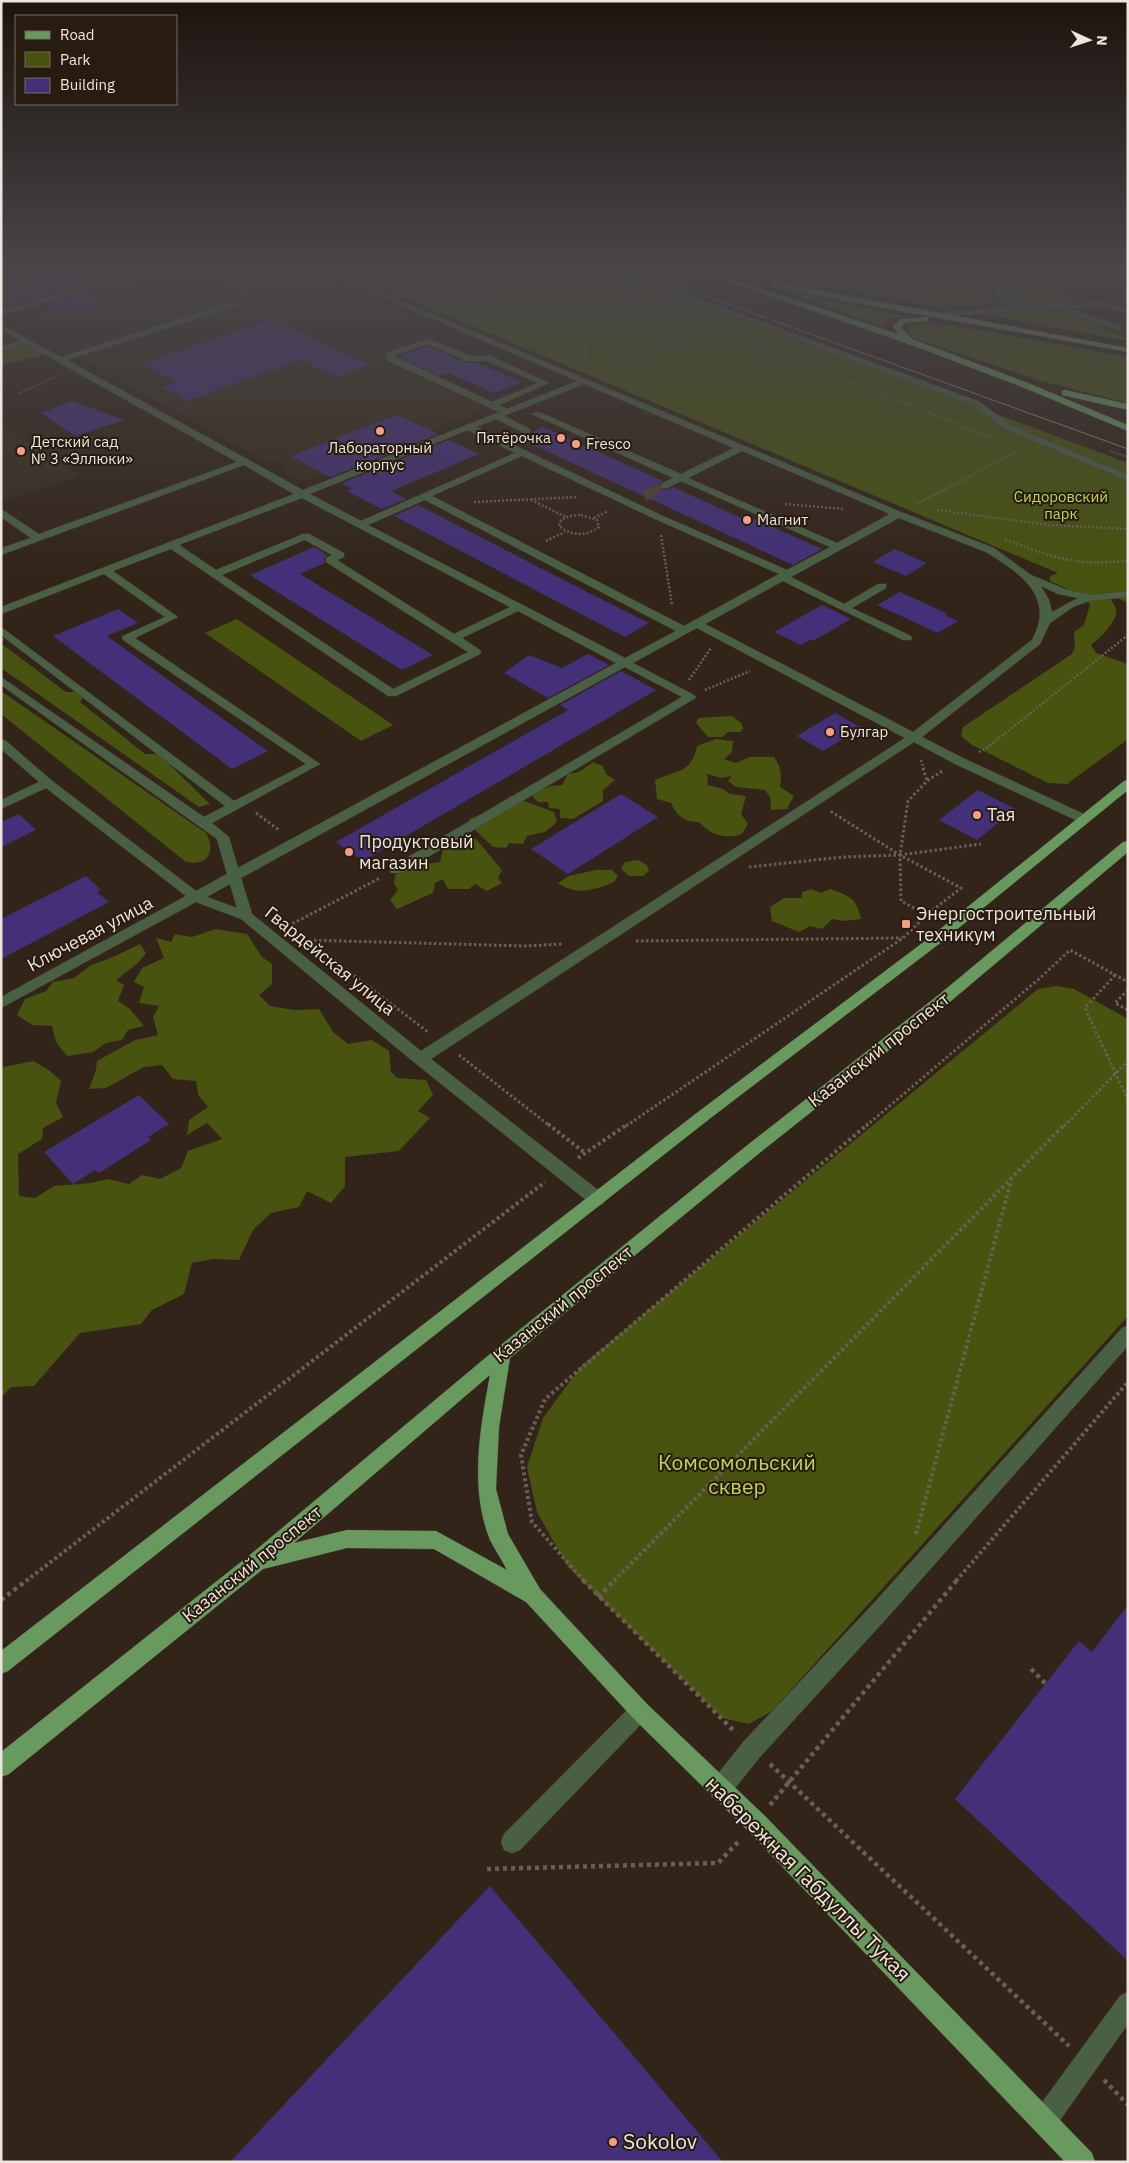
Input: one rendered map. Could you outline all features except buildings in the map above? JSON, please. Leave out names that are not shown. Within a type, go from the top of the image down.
[{"type":"main road","points":[[997,374],[1128,428]]},
{"type":"main road","points":[[1024,384],[1128,407]]},
{"type":"main road","points":[[1,1664],[597,1200],[934,941],[1128,784]]},
{"type":"main road","name":"Казанский проспект","points":[[1,1766],[258,1561],[502,1354],[759,1145],[946,997],[1128,845]]},
{"type":"main road","name":"набережная Габдуллы Тукая","points":[[502,1354],[490,1426],[487,1489],[499,1537],[533,1596],[640,1711],[756,1823],[1083,2162]]},
{"type":"main road","name":"набережная Габдуллы Тукая","points":[[258,1561],[347,1539],[436,1540],[533,1596]]},
{"type":"street","points":[[85,374],[359,525],[686,694]]},
{"type":"street","points":[[423,374],[507,412]]},
{"type":"street","points":[[491,405],[545,383],[524,374]]},
{"type":"street","points":[[568,374],[898,514],[990,550],[1013,565],[1044,598],[1047,621]]},
{"type":"street","points":[[896,374],[974,403],[1008,427],[1128,478]]},
{"type":"street","points":[[1,611],[302,494],[584,381]]},
{"type":"street","points":[[536,414],[838,547]]},
{"type":"street","points":[[496,416],[526,431]]},
{"type":"street","points":[[468,428],[785,576],[844,608],[907,638]]},
{"type":"street","points":[[664,486],[741,448]]},
{"type":"street","points":[[359,525],[522,454]]},
{"type":"street","points":[[1,552],[244,462]]},
{"type":"street","points":[[425,496],[680,628]]},
{"type":"street","points":[[629,503],[644,496]]},
{"type":"street","points":[[1,512],[38,538]]},
{"type":"street","name":"Ключевая улица","points":[[1,1003],[236,877],[627,662],[680,628],[698,624],[898,514]]},
{"type":"street","points":[[172,545],[392,694],[476,652],[330,560],[340,555],[306,536],[215,574]]},
{"type":"street","points":[[106,571],[173,617],[127,638],[314,764],[203,823]]},
{"type":"street","points":[[1025,576],[1062,592],[1095,597],[1128,594]]},
{"type":"street","points":[[844,608],[882,586]]},
{"type":"street","points":[[420,1059],[914,737],[1036,642],[1041,636],[1047,621],[1068,604],[1095,597]]},
{"type":"street","points":[[454,638],[519,607]]},
{"type":"street","points":[[698,624],[959,761],[1084,819]]},
{"type":"street","points":[[1,630],[238,805]]},
{"type":"street","name":"Гвардейская улица","points":[[1,680],[223,837],[246,916],[420,1059],[597,1200]]},
{"type":"street","points":[[396,870],[686,694]]},
{"type":"street","points":[[1,743],[46,783],[197,898],[246,916]]},
{"type":"street","points":[[1,805],[46,783]]},
{"type":"street","points":[[720,1789],[752,1749],[880,1611],[1128,1333]]},
{"type":"street","points":[[512,1842],[640,1711]]},
{"type":"street","points":[[1044,2121],[1128,2004]]},
{"type":"path","points":[[584,374],[584,381],[601,374]]},
{"type":"path","points":[[832,374],[1002,442]]},
{"type":"path","points":[[18,394],[61,375]]},
{"type":"path","points":[[918,508],[911,507],[1020,449],[1011,446]]},
{"type":"path","points":[[439,503],[614,496]]},
{"type":"path","points":[[531,499],[566,517],[575,515],[588,516],[597,520],[599,527],[586,534],[572,534],[559,526],[561,520],[566,517]]},
{"type":"path","points":[[762,513],[778,504],[851,510]]},
{"type":"path","points":[[951,517],[933,510],[1033,524],[1128,529]]},
{"type":"path","points":[[658,517],[680,628]]},
{"type":"path","points":[[1001,537],[1068,561],[1090,564],[1128,560]]},
{"type":"path","points":[[686,694],[719,635]]},
{"type":"path","points":[[927,915],[902,901],[900,856],[908,800],[927,781],[959,761],[987,748],[1128,635]]},
{"type":"path","points":[[686,694],[771,662]]},
{"type":"path","points":[[1,1600],[560,1170],[903,938],[927,915],[961,888],[912,860],[900,856],[815,801]]},
{"type":"path","points":[[238,805],[297,843]]},
{"type":"path","points":[[748,867],[865,855],[900,856],[981,844]]},
{"type":"path","points":[[270,936],[396,870]]},
{"type":"path","points":[[1128,982],[1070,950],[1040,978],[545,1399],[521,1455],[532,1522],[598,1597],[752,1749],[789,1781],[1086,2062],[1128,2105]]},
{"type":"path","points":[[1115,975],[1085,1008],[1128,1100]]},
{"type":"path","points":[[1128,990],[1115,1003],[1128,1010]]},
{"type":"path","points":[[598,1597],[1128,1061]]},
{"type":"path","points":[[916,1535],[1011,1179]]},
{"type":"path","points":[[1031,1669],[1046,1684]]},
{"type":"shaded area","points":[[109,374],[413,374],[487,408],[309,480],[300,480],[280,469],[285,464],[279,461],[270,464]]},
{"type":"shaded area","name":"Детский сад № 3 «Эллюки»","points":[[1,426],[80,475],[1,503]]},
{"type":"green space","name":"Сидоровский парк","points":[[586,374],[889,374],[1128,463],[1128,603],[1106,593],[1115,606],[1115,616],[1113,622],[1100,638],[1091,645],[1096,653],[1128,664],[1128,739],[1067,784],[1048,783],[972,745],[961,736],[963,727],[1072,654],[1075,647],[1074,632],[1084,625],[1090,605],[1085,597],[1050,581],[1050,576],[1058,573]]},
{"type":"green space","points":[[1019,374],[1128,374],[1128,403]]},
{"type":"green space","points":[[237,619],[393,725],[361,741],[205,633]]},
{"type":"green space","points":[[1,637],[4,639],[2,644],[66,692],[76,692],[83,697],[80,702],[145,754],[159,754],[210,804],[199,807],[1,668]]},
{"type":"green space","points":[[1,691],[206,833],[210,846],[208,856],[200,862],[186,862],[1,714]]},
{"type":"green space","points":[[732,716],[741,723],[743,728],[741,732],[728,732],[722,737],[708,737],[696,723],[698,718]]},
{"type":"green space","points":[[716,739],[733,741],[732,752],[724,759],[736,763],[749,757],[774,757],[780,771],[780,787],[794,796],[787,809],[771,810],[770,797],[765,790],[736,787],[728,781],[732,776],[721,778],[707,774],[708,785],[723,789],[730,794],[746,796],[741,814],[748,824],[742,834],[724,836],[713,833],[699,822],[682,818],[671,803],[657,799],[655,780],[687,766],[695,755],[697,746]]},
{"type":"green space","points":[[593,762],[603,766],[606,774],[615,780],[603,790],[603,801],[573,819],[560,818],[560,809],[549,808],[548,802],[538,802],[530,794],[552,786],[562,785],[568,774],[579,772]]},
{"type":"green space","points":[[511,796],[554,812],[557,822],[545,832],[527,836],[523,844],[509,843],[506,848],[493,847],[476,831],[469,819],[485,813]]},
{"type":"green space","points":[[462,838],[476,839],[502,870],[498,878],[502,883],[487,891],[475,884],[469,889],[448,889],[443,879],[435,883],[433,893],[397,909],[390,900],[398,890],[394,883],[395,875],[413,866],[440,862],[443,849],[460,848]]},
{"type":"green space","points":[[638,860],[647,865],[649,871],[643,876],[629,876],[621,869],[625,862]]},
{"type":"green space","points":[[596,870],[612,870],[618,876],[614,882],[593,889],[579,891],[558,883],[569,876]]},
{"type":"green space","points":[[811,889],[821,893],[830,889],[848,896],[855,902],[861,919],[845,921],[832,919],[822,929],[810,926],[799,932],[772,921],[770,907],[784,898],[802,898],[802,892]]},
{"type":"green space","points":[[216,929],[247,934],[262,957],[272,964],[272,984],[259,995],[270,1006],[294,1010],[319,1009],[333,1032],[348,1044],[372,1040],[389,1051],[391,1072],[397,1078],[426,1080],[433,1095],[418,1111],[430,1118],[399,1151],[345,1157],[345,1186],[331,1203],[307,1191],[299,1207],[271,1213],[253,1230],[239,1260],[213,1259],[192,1263],[184,1294],[152,1310],[141,1324],[80,1333],[34,1386],[11,1387],[1,1398],[1,1071],[3,1067],[34,1061],[61,1081],[56,1103],[63,1117],[43,1128],[42,1139],[18,1154],[19,1196],[35,1198],[54,1186],[91,1183],[107,1179],[129,1184],[142,1175],[160,1179],[181,1168],[188,1151],[222,1139],[207,1123],[187,1135],[189,1120],[208,1107],[198,1095],[196,1081],[173,1079],[162,1065],[144,1067],[106,1088],[89,1089],[96,1070],[97,1061],[135,1040],[158,1035],[153,1017],[159,1006],[139,1003],[144,987],[134,982],[142,968],[164,958],[156,938],[171,942],[175,934],[192,937]]},
{"type":"green space","points":[[140,944],[146,953],[138,963],[116,980],[124,985],[118,1001],[130,1009],[144,1026],[128,1030],[122,1040],[106,1043],[93,1052],[67,1056],[56,1042],[52,1026],[32,1025],[17,1015],[25,999],[46,991],[53,982],[74,978],[91,965]]},
{"type":"green space","name":"Комсомольский сквер","points":[[1057,986],[1074,989],[1128,1019],[1128,1316],[772,1711],[749,1724],[722,1718],[568,1567],[537,1512],[527,1467],[543,1418],[582,1365],[1038,989]]},
{"type":"tunnel","points":[[654,491],[664,486]]},
{"type":"tunnel","points":[[644,496],[657,490]]},
{"type":"tram line","points":[[921,374],[1128,449]]},
{"type":"place","name":"Лабораторный корпус","points":[[380,431]]},
{"type":"place","name":"Пятёрочка","points":[[561,438]]},
{"type":"place","name":"Fresco","points":[[576,444]]},
{"type":"place","name":"Детский сад № 3 «Эллюки»","points":[[21,451]]},
{"type":"place","name":"Магнит","points":[[747,520]]},
{"type":"place","name":"Булгар","points":[[830,732]]},
{"type":"place","name":"Тая","points":[[977,815]]},
{"type":"place","name":"Продуктовый магазин","points":[[349,852]]},
{"type":"place","name":"Энергостроительный техникум","points":[[906,924]]},
{"type":"place","name":"Sokolov","points":[[613,2142]]}]
